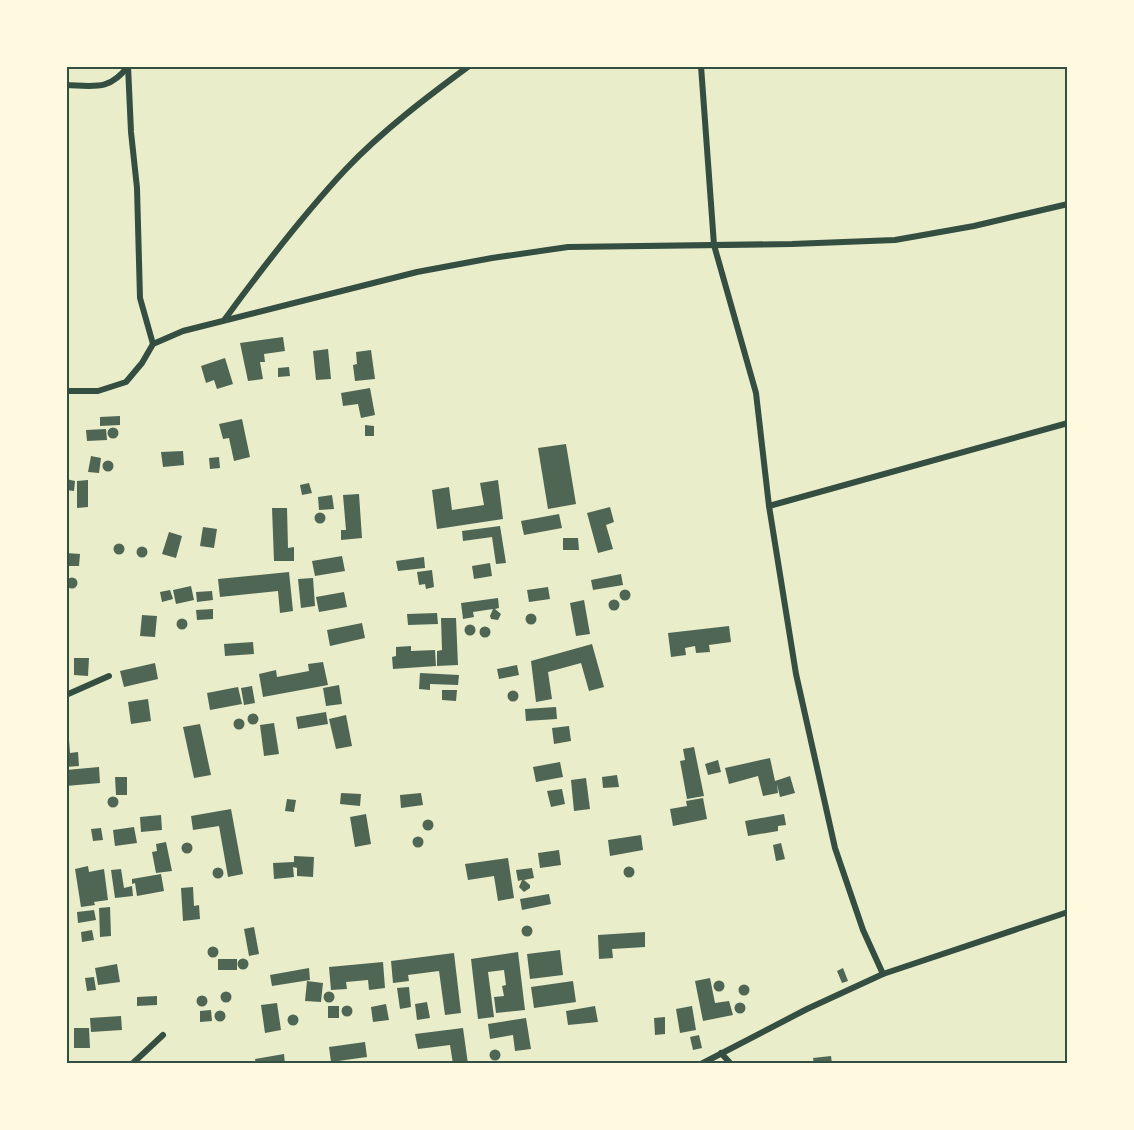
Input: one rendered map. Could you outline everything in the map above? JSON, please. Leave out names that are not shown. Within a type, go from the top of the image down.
[{"type":"street","points":[[128,66],[131,132],[137,188],[140,298],[153,344]]},
{"type":"street","points":[[66,85],[101,86],[117,80],[128,66]]},
{"type":"street","points":[[225,319],[266,262],[348,167],[423,100],[469,66]]},
{"type":"street","points":[[702,66],[714,245],[756,393],[769,506],[796,674],[835,848],[863,930],[883,974]]},
{"type":"street","points":[[66,391],[98,391],[126,381],[142,363],[153,344],[183,331],[417,272],[492,258],[568,247],[895,240],[974,226],[1068,204]]},
{"type":"street","points":[[769,506],[1068,423]]},
{"type":"street","points":[[66,695],[109,676]]},
{"type":"street","points":[[701,1064],[807,1009],[883,974],[1068,912]]},
{"type":"street","points":[[132,1064],[163,1035]]},
{"type":"street","points":[[721,1053],[731,1064]]},
{"type":"building","points":[[283,337],[285,351],[264,354],[265,362],[260,362],[263,379],[248,381],[240,343]]},
{"type":"building","points":[[328,349],[331,379],[316,380],[313,351]]},
{"type":"building","points":[[371,350],[375,379],[355,381],[353,365],[357,364],[356,352]]},
{"type":"building","points":[[225,358],[233,384],[217,389],[214,380],[206,383],[201,366]]},
{"type":"building","points":[[289,367],[290,376],[278,377],[278,368]]},
{"type":"building","points":[[370,388],[375,415],[361,418],[358,404],[343,406],[341,393]]},
{"type":"building","points":[[120,416],[120,425],[100,426],[100,417]]},
{"type":"building","points":[[242,419],[250,457],[234,461],[229,438],[223,439],[219,424]]},
{"type":"building","points":[[365,425],[374,426],[374,436],[365,436]]},
{"type":"building","points":[[113,427],[119,433],[113,439],[107,433]]},
{"type":"building","points":[[106,429],[107,440],[87,441],[86,430]]},
{"type":"building","points":[[566,444],[576,504],[548,509],[538,448]]},
{"type":"building","points":[[183,451],[184,465],[163,467],[161,452]]},
{"type":"building","points":[[91,456],[101,458],[99,473],[88,472]]},
{"type":"building","points":[[219,457],[220,468],[210,469],[209,458]]},
{"type":"building","points":[[108,460],[114,466],[108,472],[102,466]]},
{"type":"building","points":[[66,479],[75,481],[74,491],[66,490]]},
{"type":"building","points":[[88,480],[88,507],[77,508],[77,481]]},
{"type":"building","points":[[498,480],[503,519],[437,529],[432,490],[449,487],[452,510],[484,505],[480,483]]},
{"type":"building","points":[[309,483],[312,493],[302,495],[300,485]]},
{"type":"building","points":[[359,494],[362,538],[341,540],[341,530],[346,530],[343,495]]},
{"type":"building","points":[[332,495],[334,509],[319,510],[318,497]]},
{"type":"building","points":[[610,507],[614,522],[606,525],[613,549],[598,553],[587,513]]},
{"type":"building","points":[[272,508],[287,508],[288,548],[294,547],[294,561],[274,561]]},
{"type":"building","points":[[320,512],[326,518],[320,524],[314,518]]},
{"type":"building","points":[[559,514],[562,528],[524,535],[521,521]]},
{"type":"building","points":[[500,526],[506,563],[496,564],[492,537],[463,541],[462,531]]},
{"type":"building","points":[[203,527],[217,529],[214,548],[200,546]]},
{"type":"building","points":[[169,532],[182,536],[176,558],[162,554]]},
{"type":"building","points":[[563,538],[578,538],[579,550],[563,550]]},
{"type":"building","points":[[119,543],[125,549],[119,555],[113,549]]},
{"type":"building","points":[[142,546],[148,552],[142,558],[136,552]]},
{"type":"building","points":[[66,553],[80,554],[79,566],[66,566]]},
{"type":"building","points":[[342,556],[345,571],[315,576],[312,561]]},
{"type":"building","points":[[424,557],[425,568],[398,571],[396,561]]},
{"type":"building","points":[[490,563],[492,576],[474,579],[472,566]]},
{"type":"building","points":[[432,570],[434,587],[426,589],[425,584],[419,585],[417,572]]},
{"type":"building","points":[[289,572],[293,611],[280,613],[278,591],[220,597],[218,579]]},
{"type":"building","points":[[621,574],[623,585],[593,590],[591,580]]},
{"type":"building","points":[[72,577],[78,583],[72,589],[66,583]]},
{"type":"building","points":[[313,578],[315,606],[301,608],[298,579]]},
{"type":"building","points":[[191,586],[194,600],[176,604],[173,590]]},
{"type":"building","points":[[548,587],[550,599],[529,602],[527,590]]},
{"type":"building","points":[[625,589],[631,595],[625,601],[619,595]]},
{"type":"building","points":[[170,590],[173,599],[162,602],[160,592]]},
{"type":"building","points":[[212,591],[213,600],[197,602],[196,592]]},
{"type":"building","points":[[344,592],[347,607],[319,612],[316,597]]},
{"type":"building","points":[[498,598],[499,608],[495,609],[501,614],[498,620],[491,619],[493,609],[473,612],[474,617],[463,619],[461,603]]},
{"type":"building","points":[[614,599],[620,605],[614,611],[608,605]]},
{"type":"building","points":[[584,600],[590,634],[576,636],[570,603]]},
{"type":"building","points":[[213,609],[213,619],[197,620],[196,610]]},
{"type":"building","points":[[437,613],[438,624],[408,625],[407,614]]},
{"type":"building","points":[[531,613],[537,619],[531,625],[525,619]]},
{"type":"building","points":[[142,615],[157,616],[155,637],[140,636]]},
{"type":"building","points":[[182,618],[188,624],[182,630],[176,624]]},
{"type":"building","points":[[441,618],[456,618],[458,665],[437,666],[437,651],[442,650]]},
{"type":"building","points":[[362,623],[365,638],[330,646],[327,630]]},
{"type":"building","points":[[470,624],[476,630],[470,636],[464,630]]},
{"type":"building","points":[[485,626],[491,632],[485,638],[479,632]]},
{"type":"building","points":[[729,626],[731,642],[709,645],[710,652],[696,653],[695,646],[685,648],[686,655],[671,657],[668,633]]},
{"type":"building","points":[[253,642],[254,654],[225,656],[224,644]]},
{"type":"building","points":[[592,644],[604,687],[589,691],[581,663],[548,672],[552,699],[536,702],[531,661]]},
{"type":"building","points":[[411,646],[411,651],[435,650],[436,666],[393,669],[392,657],[396,656],[396,647]]},
{"type":"building","points":[[74,658],[89,658],[88,676],[74,675]]},
{"type":"building","points":[[323,662],[328,685],[263,697],[259,674],[276,670],[277,677],[309,671],[308,664]]},
{"type":"building","points":[[155,663],[158,679],[124,687],[120,671]]},
{"type":"building","points":[[517,665],[519,675],[499,679],[497,669]]},
{"type":"building","points":[[420,673],[459,675],[458,685],[430,684],[430,690],[419,689]]},
{"type":"building","points":[[339,685],[342,704],[326,706],[323,688]]},
{"type":"building","points":[[252,686],[255,703],[244,705],[241,688]]},
{"type":"building","points":[[238,687],[242,704],[210,710],[207,693]]},
{"type":"building","points":[[442,690],[457,690],[456,701],[442,700]]},
{"type":"building","points":[[513,690],[519,696],[513,702],[507,696]]},
{"type":"building","points":[[148,699],[151,721],[131,724],[128,702]]},
{"type":"building","points":[[556,707],[557,719],[526,721],[525,709]]},
{"type":"building","points":[[326,712],[328,724],[298,729],[296,717]]},
{"type":"building","points":[[253,713],[259,719],[253,725],[247,719]]},
{"type":"building","points":[[346,715],[352,746],[336,749],[329,719]]},
{"type":"building","points":[[239,718],[245,724],[239,730],[233,724]]},
{"type":"building","points":[[274,723],[279,754],[264,756],[260,725]]},
{"type":"building","points":[[200,724],[211,775],[194,778],[183,727]]},
{"type":"building","points":[[569,726],[571,741],[554,744],[552,728]]},
{"type":"building","points":[[66,740],[69,740],[70,753],[78,752],[79,766],[66,767]]},
{"type":"building","points":[[694,747],[704,796],[687,799],[680,761],[685,760],[683,749]]},
{"type":"building","points":[[770,758],[775,781],[790,776],[795,793],[780,797],[777,784],[778,793],[763,796],[758,776],[729,784],[725,768]]},
{"type":"building","points":[[718,760],[721,772],[708,775],[705,764]]},
{"type":"building","points":[[560,762],[563,777],[536,782],[533,767]]},
{"type":"building","points":[[99,767],[100,783],[66,786],[66,770]]},
{"type":"building","points":[[617,775],[619,787],[603,788],[602,777]]},
{"type":"building","points":[[115,777],[127,777],[127,795],[116,795]]},
{"type":"building","points":[[586,778],[590,809],[574,811],[571,780]]},
{"type":"building","points":[[562,789],[565,804],[551,807],[547,791]]},
{"type":"building","points":[[341,793],[361,794],[360,806],[340,804]]},
{"type":"building","points":[[421,793],[423,805],[401,808],[400,795]]},
{"type":"building","points":[[113,796],[119,802],[113,808],[107,802]]},
{"type":"building","points":[[703,798],[707,819],[673,826],[670,809],[687,806],[686,801]]},
{"type":"building","points":[[287,799],[296,800],[294,812],[285,811]]},
{"type":"building","points":[[231,809],[243,874],[228,877],[219,826],[193,830],[191,816]]},
{"type":"building","points":[[366,814],[371,844],[355,847],[350,817]]},
{"type":"building","points":[[784,814],[786,825],[778,826],[778,831],[748,836],[745,821]]},
{"type":"building","points":[[161,815],[162,830],[141,832],[140,817]]},
{"type":"building","points":[[428,819],[434,825],[428,831],[422,825]]},
{"type":"building","points":[[134,827],[137,843],[115,846],[113,830]]},
{"type":"building","points":[[101,828],[103,840],[93,841],[91,829]]},
{"type":"building","points":[[641,835],[643,850],[610,856],[608,840]]},
{"type":"building","points":[[418,836],[424,842],[418,848],[412,842]]},
{"type":"building","points":[[166,842],[172,871],[156,873],[152,852],[157,851],[156,844]]},
{"type":"building","points":[[187,842],[193,848],[187,854],[181,848]]},
{"type":"building","points":[[781,843],[785,859],[776,861],[773,845]]},
{"type":"building","points":[[559,850],[561,865],[540,868],[538,853]]},
{"type":"building","points":[[294,856],[314,857],[313,877],[297,876],[297,868],[293,867],[294,877],[274,879],[273,863],[294,862]]},
{"type":"building","points":[[508,858],[514,898],[498,901],[494,876],[468,880],[465,864]]},
{"type":"building","points":[[88,866],[89,872],[104,869],[108,900],[81,907],[75,869]]},
{"type":"building","points":[[629,866],[635,872],[629,878],[623,872]]},
{"type":"building","points":[[218,867],[224,873],[218,879],[212,873]]},
{"type":"building","points":[[532,868],[534,878],[524,880],[530,888],[524,892],[519,887],[522,880],[518,881],[516,870]]},
{"type":"building","points":[[121,869],[124,888],[132,886],[133,896],[115,898],[111,870]]},
{"type":"building","points":[[161,874],[164,891],[137,896],[132,879]]},
{"type":"building","points":[[193,887],[194,906],[199,905],[200,919],[183,921],[181,888]]},
{"type":"building","points":[[549,894],[551,904],[522,910],[520,899]]},
{"type":"building","points":[[110,907],[111,936],[100,937],[99,908]]},
{"type":"building","points":[[94,910],[96,920],[78,923],[77,912]]},
{"type":"building","points":[[527,925],[533,931],[527,937],[521,931]]},
{"type":"building","points":[[254,927],[259,954],[249,956],[244,929]]},
{"type":"building","points":[[92,930],[94,940],[82,942],[81,932]]},
{"type":"building","points":[[645,932],[645,947],[612,949],[613,958],[599,959],[598,935]]},
{"type":"building","points":[[213,946],[219,952],[213,958],[207,952]]},
{"type":"building","points":[[560,950],[563,975],[530,979],[527,954]]},
{"type":"building","points":[[518,952],[525,1010],[496,1013],[494,997],[504,996],[502,986],[506,985],[504,970],[488,972],[494,1017],[478,1019],[471,959]]},
{"type":"building","points":[[454,953],[461,1013],[445,1015],[439,971],[408,975],[409,981],[393,983],[391,961]]},
{"type":"building","points":[[243,958],[249,964],[243,970],[237,964]]},
{"type":"building","points":[[218,959],[237,959],[237,970],[218,970]]},
{"type":"building","points":[[383,962],[385,988],[369,990],[368,980],[346,982],[347,989],[331,990],[329,967]]},
{"type":"building","points":[[117,964],[120,982],[98,985],[95,968]]},
{"type":"building","points":[[309,968],[310,980],[272,986],[270,975]]},
{"type":"building","points":[[843,968],[848,981],[842,983],[837,971]]},
{"type":"building","points":[[94,977],[96,990],[87,991],[85,978]]},
{"type":"building","points":[[710,978],[715,1003],[729,1001],[733,1015],[703,1021],[695,981]]},
{"type":"building","points":[[719,980],[725,986],[719,992],[713,986]]},
{"type":"building","points":[[307,981],[323,983],[321,1002],[305,1001]]},
{"type":"building","points":[[573,981],[576,1002],[534,1008],[531,987]]},
{"type":"building","points":[[744,984],[750,990],[744,996],[738,990]]},
{"type":"building","points":[[409,987],[411,1007],[400,1009],[397,988]]},
{"type":"building","points":[[226,991],[232,997],[226,1003],[220,997]]},
{"type":"building","points":[[329,991],[335,997],[329,1003],[323,997]]},
{"type":"building","points":[[202,995],[208,1001],[202,1007],[196,1001]]},
{"type":"building","points":[[157,996],[157,1005],[137,1006],[137,997]]},
{"type":"building","points":[[427,1002],[430,1018],[417,1020],[415,1004]]},
{"type":"building","points":[[740,1002],[746,1008],[740,1014],[734,1008]]},
{"type":"building","points":[[277,1003],[281,1030],[265,1033],[261,1005]]},
{"type":"building","points":[[386,1004],[389,1020],[373,1022],[371,1007]]},
{"type":"building","points":[[347,1005],[353,1011],[347,1017],[341,1011]]},
{"type":"building","points":[[328,1006],[339,1006],[339,1018],[328,1018]]},
{"type":"building","points":[[595,1006],[598,1022],[568,1025],[566,1011]]},
{"type":"building","points":[[692,1006],[696,1030],[680,1033],[676,1009]]},
{"type":"building","points":[[211,1010],[212,1021],[200,1022],[200,1011]]},
{"type":"building","points":[[220,1010],[226,1016],[220,1022],[214,1016]]},
{"type":"building","points":[[293,1014],[299,1020],[293,1026],[287,1020]]},
{"type":"building","points":[[121,1016],[122,1030],[91,1032],[90,1018]]},
{"type":"building","points":[[665,1017],[665,1034],[655,1035],[654,1018]]},
{"type":"building","points":[[526,1018],[531,1049],[515,1051],[513,1035],[490,1039],[488,1024]]},
{"type":"building","points":[[74,1028],[89,1028],[90,1048],[74,1048]]},
{"type":"building","points":[[463,1028],[468,1064],[453,1064],[450,1045],[418,1049],[415,1034]]},
{"type":"building","points":[[699,1035],[702,1048],[693,1050],[690,1037]]},
{"type":"building","points":[[365,1042],[367,1057],[331,1062],[329,1047]]},
{"type":"building","points":[[495,1049],[501,1055],[495,1061],[489,1055]]},
{"type":"building","points":[[284,1054],[285,1064],[256,1064],[255,1059]]},
{"type":"building","points":[[831,1056],[832,1064],[814,1064],[813,1058]]}]
